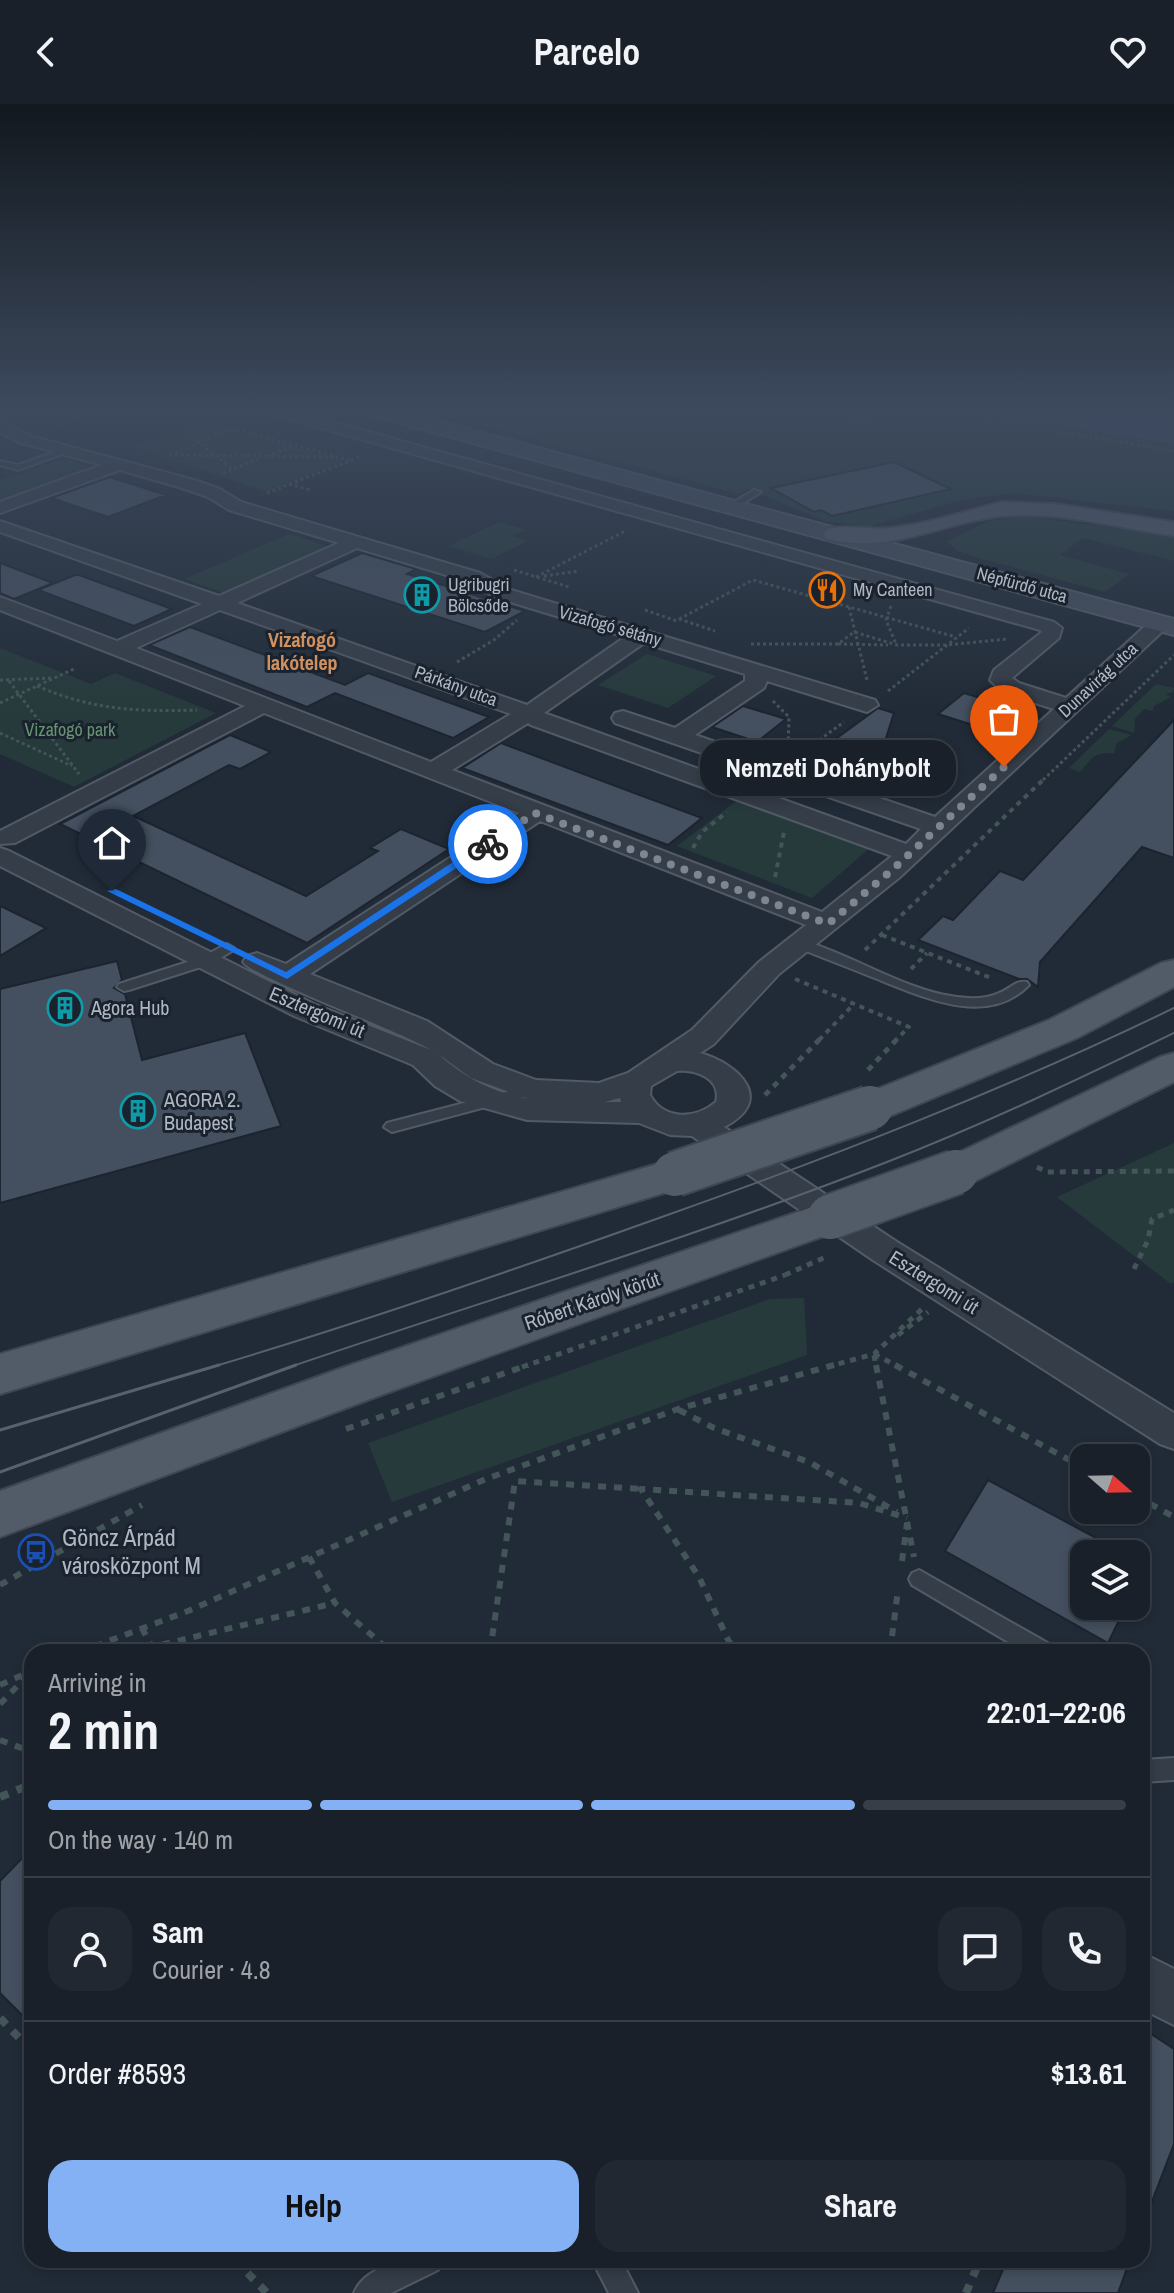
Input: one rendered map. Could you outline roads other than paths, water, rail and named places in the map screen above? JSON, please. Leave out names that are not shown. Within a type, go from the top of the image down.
[{"type":"main road","points":[[835,534],[868,537],[894,535],[976,512],[1028,509],[1174,529]]},
{"type":"main road","points":[[928,552],[949,522]]},
{"type":"main road","points":[[0,1374],[675,1174],[864,1094],[1034,1043],[1147,988],[1174,971]]},
{"type":"main road","name":"Róbert Károly körút","points":[[0,1514],[378,1376],[769,1260],[1174,1066]]},
{"type":"street","name":"Vizafogó sétány","points":[[242,508],[473,577],[504,594],[639,637],[677,645],[755,676],[868,695]]},
{"type":"street","name":"Népfürdő utca","points":[[624,508],[1052,631],[1002,675],[1001,680],[1011,688],[1069,706]]},
{"type":"street","name":"Népfürdő utca","points":[[740,508],[885,547],[928,552],[1167,625]]},
{"type":"street","name":"Párkány utca","points":[[0,526],[427,676],[910,854]]},
{"type":"street","points":[[117,649],[354,543]]},
{"type":"street","points":[[0,603],[117,649],[254,710],[431,772],[828,924]]},
{"type":"street","name":"Dunavirág utca","points":[[666,1062],[703,1037],[745,989],[910,854],[1069,706],[1167,625]]},
{"type":"street","points":[[431,772],[528,714],[639,637]]},
{"type":"street","points":[[677,737],[755,676]]},
{"type":"street","points":[[2,843],[254,710]]},
{"type":"street","points":[[623,718],[939,827]]},
{"type":"street","name":"Esztergomi út","points":[[287,976],[535,813]]},
{"type":"street","name":"Esztergomi út","points":[[2,843],[216,955],[304,1010],[424,1058],[437,1072],[460,1087],[494,1102],[517,1109],[552,1113],[645,1112],[660,1121],[678,1125],[710,1120],[885,1251],[950,1289],[1030,1344],[1174,1433]]},
{"type":"street","name":"Esztergomi út","points":[[216,955],[287,976],[416,1028],[482,1071],[533,1090],[601,1093],[637,1081],[649,1069],[666,1062]]},
{"type":"street","name":"Dunavirág utca","points":[[722,1072],[722,1040],[745,989]]},
{"type":"street","points":[[666,1062],[696,1061],[722,1072],[730,1081],[734,1099],[710,1120]]},
{"type":"street","points":[[637,1081],[635,1097],[645,1112]]},
{"type":"street","points":[[1150,1984],[1174,1999]]},
{"type":"lane","points":[[801,944],[946,1001],[980,1002],[1003,998],[1020,987]]},
{"type":"lane","points":[[124,987],[216,955]]},
{"type":"lane","points":[[392,1127],[533,1090]]},
{"type":"lane","points":[[919,1579],[1030,1644]]},
{"type":"lane","points":[[1150,1770],[1174,1769]]},
{"type":"lane","points":[[368,2293],[412,2268]]},
{"type":"lane","points":[[610,2268],[624,2293]]},
{"type":"tram line","points":[[212,1367],[492,1277],[790,1170],[984,1094],[1174,1008]]},
{"type":"tram line","points":[[296,1365],[664,1243],[813,1190],[960,1132],[1174,1033]]},
{"type":"tram line","points":[[0,1430],[219,1365]]},
{"type":"tram line","points":[[0,1472],[296,1365]]},
{"type":"tram line","points":[[290,1367],[296,1365]]},
{"type":"place","name":"My Canteen","points":[[827,590]]},
{"type":"place","name":"Ugribugri Bölcsőde","points":[[422,595]]},
{"type":"place","name":"Nemzeti Dohánybolt","points":[[1004,767]]},
{"type":"place","name":"Agora Hub","points":[[65,1008]]},
{"type":"place","name":"AGORA 2. Budapest","points":[[138,1111]]},
{"type":"place","name":"Göncz Árpád városközpont M","points":[[36,1552]]},
{"type":"district","name":"Vizafogó lakótelep","points":[[302,652]]},
{"type":"park label","name":"Vizafogó park","points":[[70,730]]}]
